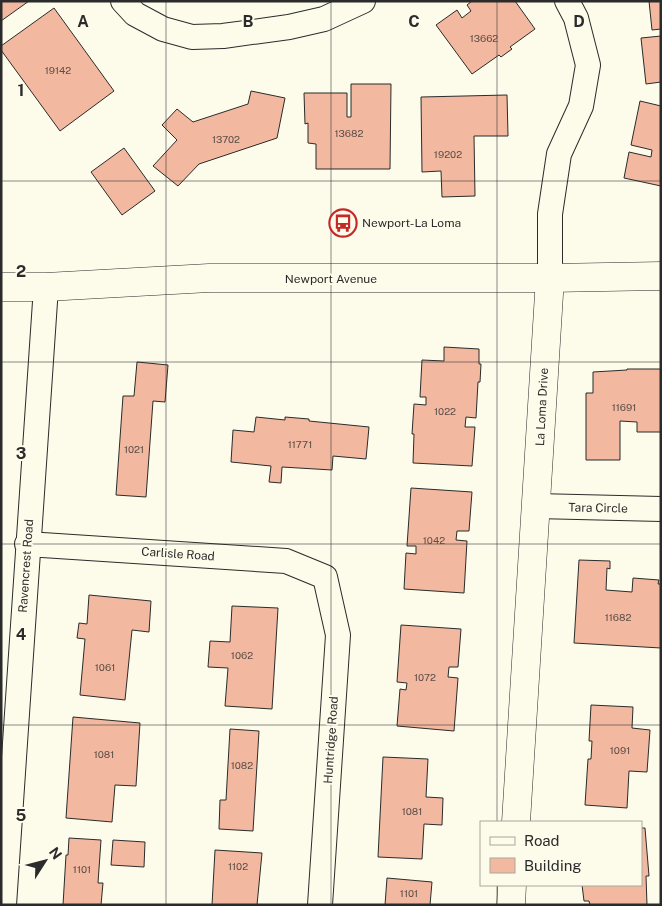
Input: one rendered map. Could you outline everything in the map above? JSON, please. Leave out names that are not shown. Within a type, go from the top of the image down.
[{"type":"main road","name":"Newport Avenue","points":[[1,287],[46,287],[209,278],[550,278],[661,276]]},
{"type":"main road","name":"La Loma Drive","points":[[516,821],[550,278]]},
{"type":"main road","points":[[511,905],[512,886]]},
{"type":"street","points":[[123,1],[135,14],[162,29],[192,37],[224,36],[289,27],[324,19],[363,1]]},
{"type":"street","name":"La Loma Drive","points":[[550,278],[550,214],[559,154],[582,106],[588,65],[576,18],[567,1]]},
{"type":"street","name":"Ravencrest Road","points":[[4,905],[27,544],[46,287]]},
{"type":"street","name":"Tara Circle","points":[[536,506],[661,509]]},
{"type":"street","name":"Carlisle Road","points":[[27,544],[286,561],[325,577]]},
{"type":"street","name":"Huntridge Road","points":[[320,905],[338,635],[325,577]]},
{"type":"building","points":[[1,1],[29,1],[1,21]]},
{"type":"building","points":[[472,1],[515,1],[535,29],[510,47],[512,49],[501,57],[499,55],[472,74],[436,25],[457,10],[462,18],[471,11],[467,5]]},
{"type":"building","points":[[649,1],[661,1],[661,29],[652,30]]},
{"type":"building","points":[[54,8],[114,91],[60,131],[1,50],[1,46]]},
{"type":"building","points":[[661,36],[661,82],[646,84],[641,38]]},
{"type":"building","points":[[351,84],[391,84],[390,169],[316,169],[316,144],[308,143],[308,123],[305,124],[304,93],[347,93],[347,117],[351,117]]},
{"type":"building","points":[[251,91],[285,98],[277,138],[199,164],[178,186],[153,166],[177,140],[162,125],[177,109],[193,122],[248,104]]},
{"type":"building","points":[[507,95],[508,136],[474,136],[475,196],[442,197],[441,171],[422,172],[421,97]]},
{"type":"building","points":[[640,101],[661,106],[661,186],[624,178],[629,152],[651,157],[652,150],[631,145]]},
{"type":"building","points":[[124,148],[155,191],[122,215],[91,172]]},
{"type":"building","points":[[444,347],[479,349],[479,364],[481,364],[476,418],[466,417],[465,427],[475,427],[472,466],[413,463],[414,404],[426,405],[426,397],[420,397],[422,360],[444,361]]},
{"type":"building","points":[[137,362],[168,365],[165,402],[153,401],[146,497],[116,495],[123,396],[134,396]]},
{"type":"building","points":[[661,369],[661,432],[637,432],[637,422],[620,421],[620,460],[586,460],[586,393],[593,393],[593,372]]},
{"type":"building","points":[[256,417],[285,420],[285,417],[309,419],[309,421],[369,427],[366,459],[333,456],[332,470],[282,467],[281,483],[269,482],[271,466],[231,462],[233,430],[254,432]]},
{"type":"building","points":[[411,488],[472,492],[469,531],[457,531],[456,540],[467,541],[464,593],[404,589],[406,553],[416,554],[416,546],[407,546]]},
{"type":"building","points":[[579,560],[610,561],[610,569],[607,568],[606,590],[632,592],[633,578],[659,580],[658,584],[661,584],[661,648],[574,643]]},
{"type":"building","points":[[89,595],[151,601],[149,632],[132,630],[125,700],[80,695],[85,639],[77,638],[79,623],[87,624]]},
{"type":"building","points":[[232,606],[278,608],[272,709],[225,706],[228,668],[208,667],[210,641],[230,642]]},
{"type":"building","points":[[401,625],[461,629],[458,667],[449,667],[448,677],[458,678],[454,731],[397,726],[400,689],[406,690],[407,683],[397,682]]},
{"type":"building","points":[[591,705],[633,707],[632,728],[650,730],[647,772],[629,771],[627,808],[585,805],[588,759],[591,759],[592,741],[589,741]]},
{"type":"building","points":[[73,717],[140,723],[136,786],[115,785],[112,822],[66,818]]},
{"type":"building","points":[[230,729],[259,731],[253,831],[219,829],[220,800],[226,800]]},
{"type":"building","points":[[383,757],[428,759],[426,797],[443,798],[442,825],[424,824],[422,859],[378,857]]},
{"type":"building","points":[[642,828],[645,828],[649,876],[646,876],[647,905],[590,905],[589,901],[584,901],[582,886],[642,886]]},
{"type":"building","points":[[69,838],[101,840],[98,883],[103,883],[101,905],[63,905]]},
{"type":"building","points":[[113,840],[145,842],[144,867],[111,865]]},
{"type":"building","points":[[215,850],[262,853],[257,905],[212,905]]},
{"type":"building","points":[[387,878],[432,882],[430,905],[385,905]]},
{"type":"place","name":"Newport-La Loma","points":[[343,223]]}]
